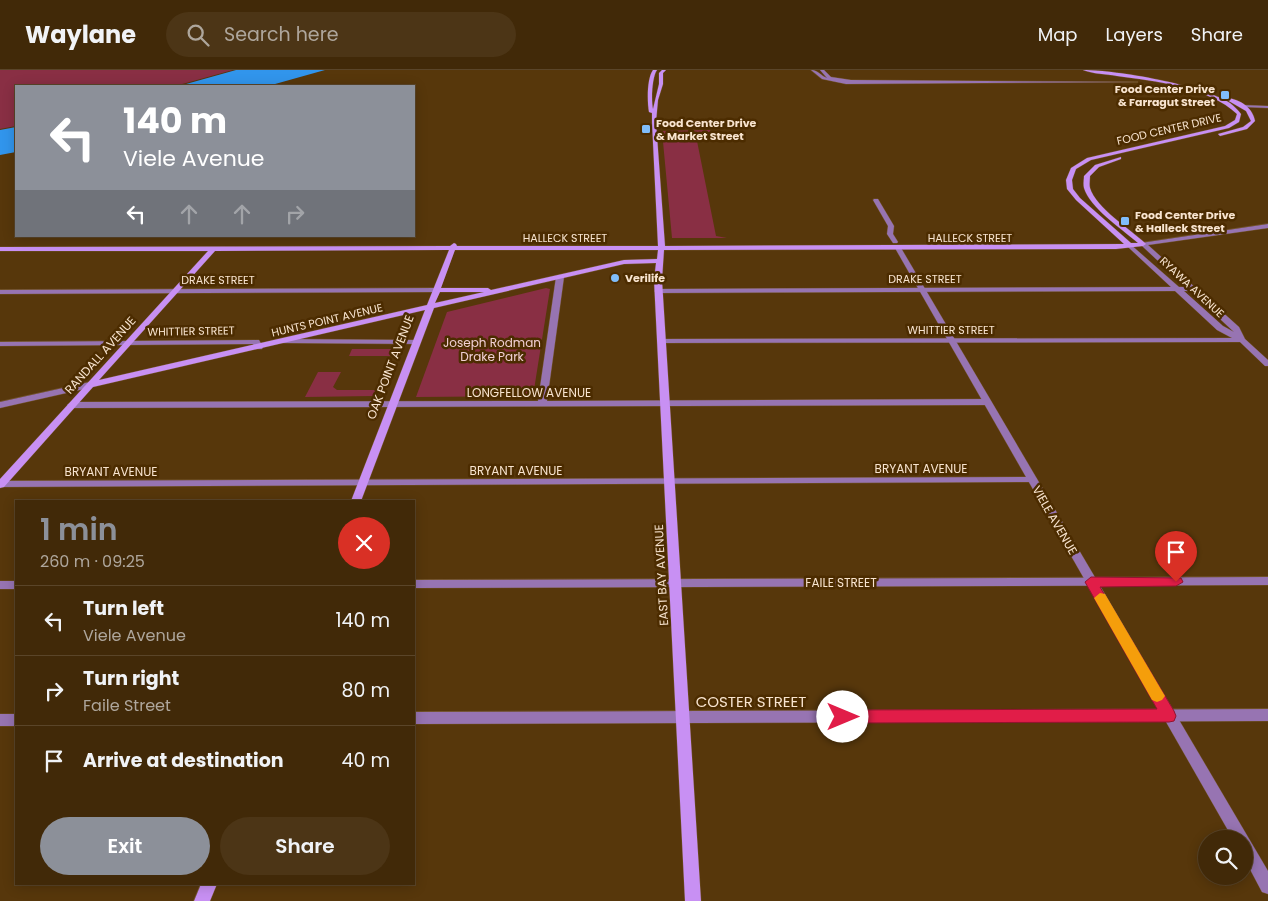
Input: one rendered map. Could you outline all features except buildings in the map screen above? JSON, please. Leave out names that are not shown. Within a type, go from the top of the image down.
[{"type":"main road","points":[[654,122],[648,98],[652,86],[652,74],[655,70]]},
{"type":"main road","points":[[662,245],[654,122],[656,100],[661,86],[661,74],[664,70]]},
{"type":"main road","name":"FOOD CENTER DRIVE","points":[[1085,70],[1190,86],[1244,106],[1253,115],[1251,124],[1239,130],[1108,161],[1096,166],[1086,175],[1084,186],[1089,195],[1143,244]]},
{"type":"main road","name":"FOOD CENTER DRIVE","points":[[1102,72],[1199,92],[1228,104],[1239,114],[1237,121],[1227,126],[1083,162],[1071,172],[1068,180],[1070,189],[1078,199],[1128,244]]},
{"type":"main road","points":[[1140,147],[1207,138]]},
{"type":"main road","name":"HALLECK STREET","points":[[0,244],[218,243],[453,246]]},
{"type":"main road","name":"RANDALL AVENUE","points":[[0,484],[218,243]]},
{"type":"main road","name":"HALLECK STREET","points":[[0,249],[1143,244]]},
{"type":"main road","name":"EAST BAY AVENUE","points":[[662,245],[658,291],[693,901]]},
{"type":"main road","name":"OAK POINT AVENUE","points":[[356,500],[453,246]]},
{"type":"main road","name":"HUNTS POINT AVENUE","points":[[90,385],[560,277],[629,262],[660,261]]},
{"type":"main road","points":[[436,290],[501,290]]},
{"type":"main road","points":[[202,901],[209,885]]},
{"type":"street","points":[[813,70],[823,78],[846,83],[1136,82]]},
{"type":"street","points":[[822,70],[830,78],[851,81],[1118,82]]},
{"type":"street","points":[[1244,106],[1268,107]]},
{"type":"street","name":"VIELE AVENUE","points":[[876,200],[891,226],[890,234],[922,291],[1236,830]]},
{"type":"street","points":[[1143,244],[1268,226]]},
{"type":"street","name":"RYAWA AVENUE","points":[[1128,244],[1220,328],[1242,340],[1268,364]]},
{"type":"street","name":"RYAWA AVENUE","points":[[1143,244],[1236,329],[1242,340]]},
{"type":"street","points":[[542,404],[560,277]]},
{"type":"street","name":"DRAKE STREET","points":[[658,291],[1192,289]]},
{"type":"street","name":"DRAKE STREET","points":[[0,292],[436,290]]},
{"type":"street","points":[[326,332],[331,343]]},
{"type":"street","name":"WHITTIER STREET","points":[[661,341],[1242,340]]},
{"type":"street","points":[[217,342],[220,356]]},
{"type":"street","name":"WHITTIER STREET","points":[[0,344],[256,342],[259,347]]},
{"type":"street","points":[[282,342],[417,342]]},
{"type":"street","name":"HUNTS POINT AVENUE","points":[[0,405],[90,385]]},
{"type":"street","name":"LONGFELLOW AVENUE","points":[[71,406],[987,402]]},
{"type":"street","name":"BRYANT AVENUE","points":[[0,484],[1032,480]]},
{"type":"street","name":"FAILE STREET","points":[[415,584],[1268,581]]},
{"type":"street","points":[[0,585],[15,585]]},
{"type":"street","name":"COSTER STREET","points":[[415,718],[1268,715]]},
{"type":"street","points":[[0,720],[15,720]]},
{"type":"street","points":[[1253,860],[1268,886]]},
{"type":"green space","points":[[0,70],[233,70],[179,85],[15,85],[15,126],[0,129]]},
{"type":"green space","points":[[710,130],[712,136],[696,136],[716,236],[727,238],[672,238],[662,131]]},
{"type":"green space","name":"Joseph Rodman Drake Park","points":[[546,288],[550,289],[533,396],[416,397],[447,312]]},
{"type":"green space","points":[[352,349],[393,349],[390,356],[349,356]]},
{"type":"green space","points":[[318,372],[341,372],[333,387],[337,390],[376,390],[374,396],[305,397]]},
{"type":"water","points":[[236,70],[325,70],[272,85],[183,85]]},
{"type":"water","points":[[15,127],[15,152],[0,155],[0,130]]},
{"type":"slow traffic","points":[[1100,598],[1157,696]]},
{"type":"place","name":"Food Center Drive & Farragut Street","points":[[1225,95]]},
{"type":"place","name":"Food Center Drive & Market Street","points":[[646,129]]},
{"type":"place","name":"Food Center Drive & Halleck Street","points":[[1125,221]]},
{"type":"place","name":"Verilife","points":[[615,278]]},
{"type":"route","points":[[843,717],[1169,716],[1091,582],[1176,582]]}]
